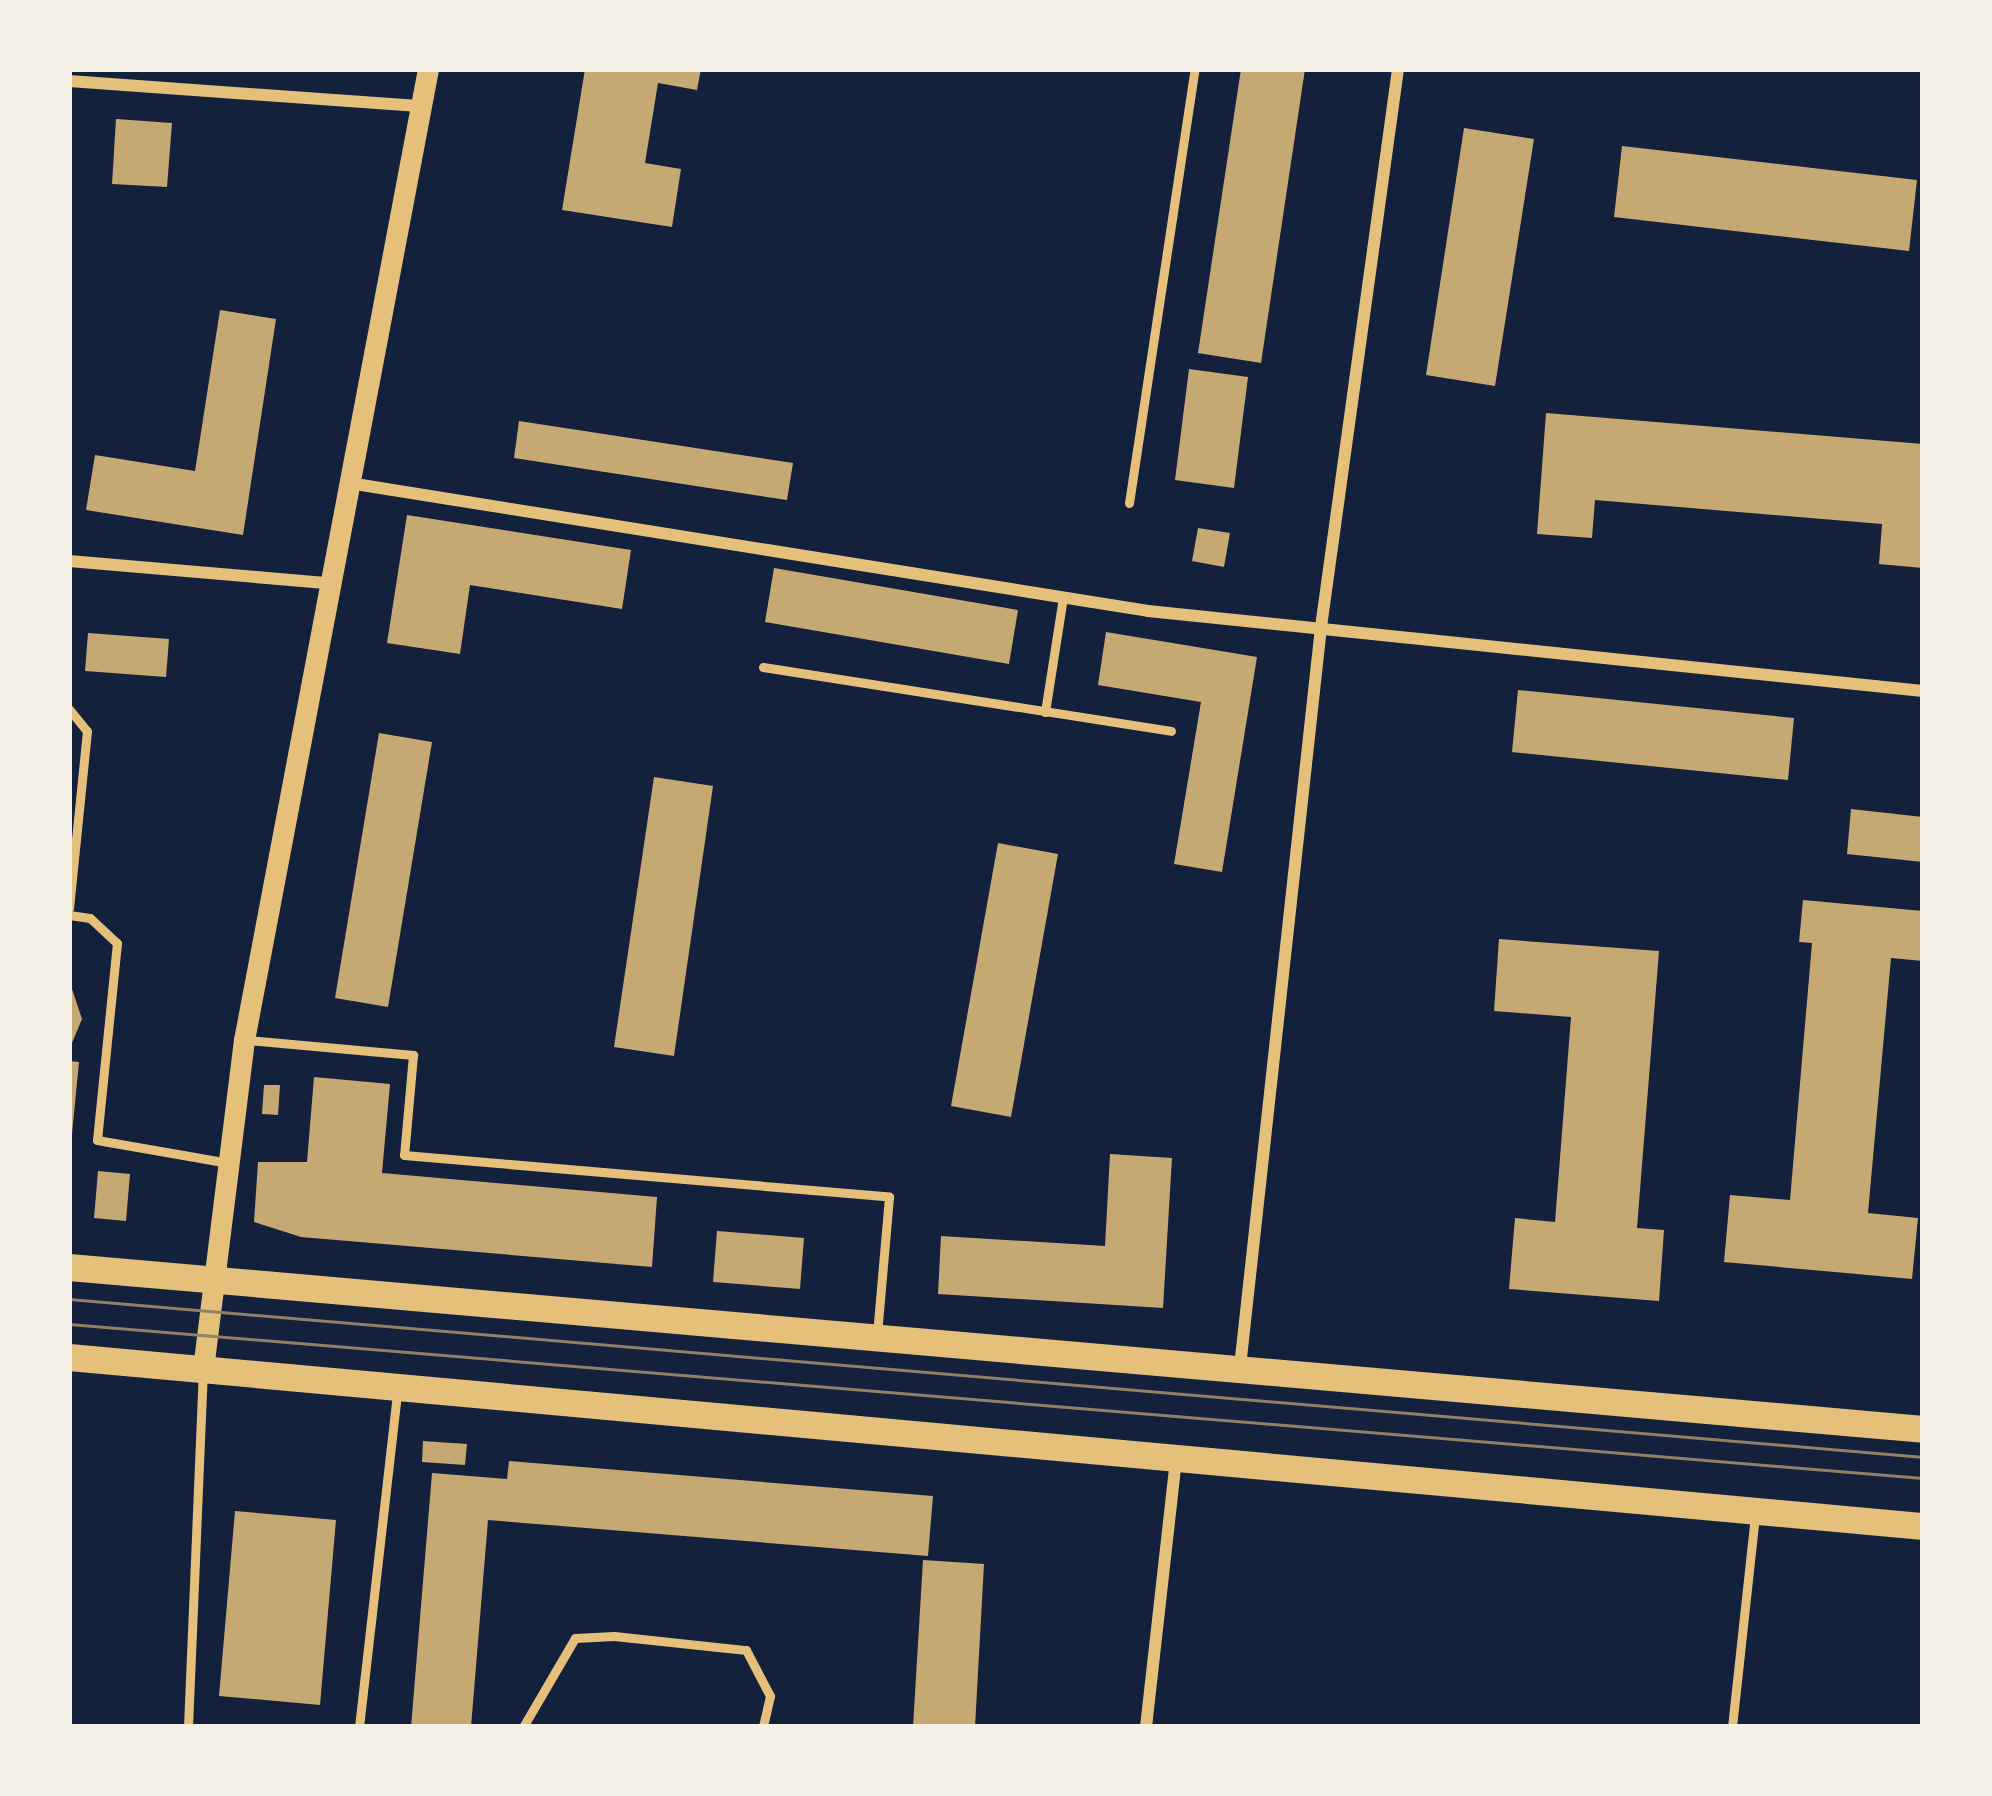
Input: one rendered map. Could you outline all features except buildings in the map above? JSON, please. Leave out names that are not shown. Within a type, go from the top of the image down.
[{"type":"main road","points":[[69,1268],[1923,1429]]},
{"type":"main road","points":[[69,1357],[1923,1526]]},
{"type":"street","points":[[203,1369],[223,1162],[244,1040],[428,69]]},
{"type":"street","points":[[1240,1367],[1321,627],[1398,69]]},
{"type":"street","points":[[69,81],[422,106]]},
{"type":"street","points":[[348,482],[1063,597],[1923,691]]},
{"type":"street","points":[[69,561],[328,584]]},
{"type":"street","points":[[1146,1727],[1177,1460]]},
{"type":"lane","points":[[1129,503],[1196,69]]},
{"type":"lane","points":[[1045,712],[1063,597]]},
{"type":"lane","points":[[763,667],[1171,731]]},
{"type":"lane","points":[[69,709],[87,731],[69,911],[90,918],[117,943],[98,1140],[223,1162]]},
{"type":"lane","points":[[244,1040],[413,1054],[404,1154],[889,1197],[877,1339]]},
{"type":"lane","points":[[188,1727],[203,1369]]},
{"type":"lane","points":[[359,1727],[398,1387]]},
{"type":"lane","points":[[1732,1727],[1756,1510]]},
{"type":"lane","points":[[524,1727],[575,1638],[614,1636],[746,1650],[770,1696],[763,1727]]},
{"type":"tram line","points":[[69,1299],[1923,1457]]},
{"type":"tram line","points":[[69,1324],[1923,1478]]}]
